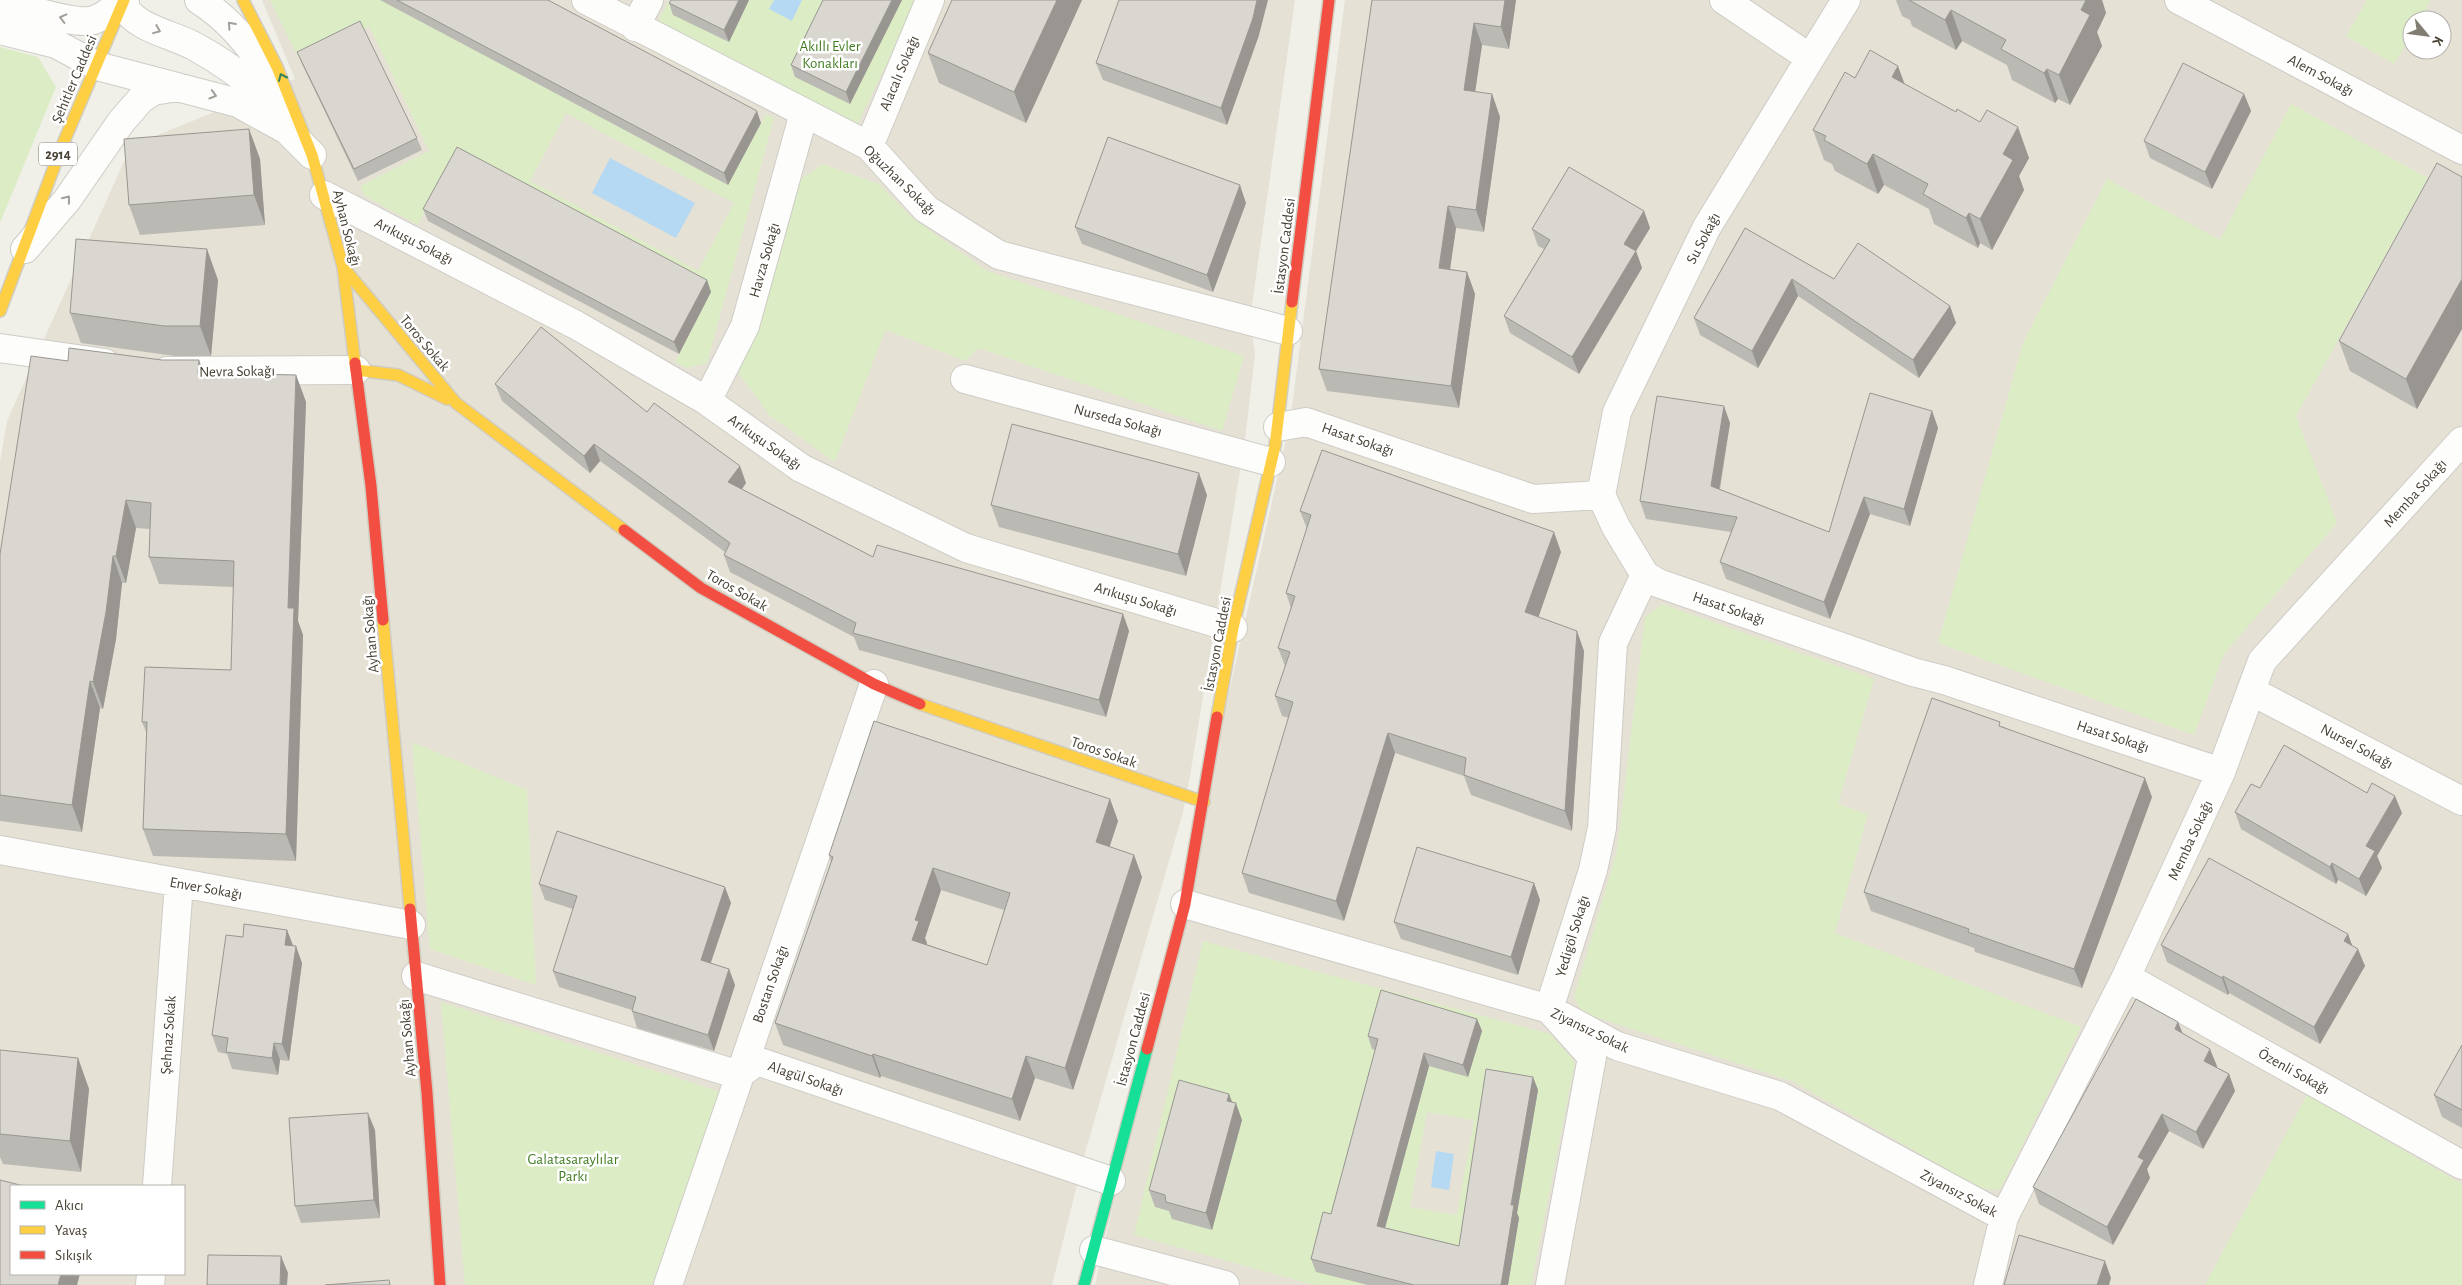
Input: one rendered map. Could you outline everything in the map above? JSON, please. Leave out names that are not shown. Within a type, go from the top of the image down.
[{"type":"street","points":[[0,2],[78,22],[92,21],[105,16],[124,0]]},
{"type":"street","points":[[124,0],[124,7],[134,19],[196,47],[265,96],[289,122],[312,155]]},
{"type":"street","name":"Şehitler Caddesi","points":[[0,311],[62,146],[98,66],[124,0]]},
{"type":"street","points":[[199,0],[228,21],[256,57],[273,81],[312,155]]},
{"type":"street","name":"Ayhan Sokağı","points":[[243,0],[278,67],[312,155],[343,268],[371,486],[412,925],[440,1285]]},
{"type":"street","name":"Oğuzhan Sokağı","points":[[586,0],[635,27],[869,146],[926,210],[999,255],[1288,331]]},
{"type":"street","points":[[635,27],[649,0]]},
{"type":"street","name":"Alacalı Sokağı","points":[[869,146],[930,0]]},
{"type":"street","name":"İstasyon Caddesi","points":[[1084,1285],[1184,904],[1204,802],[1233,628],[1278,426],[1329,0]]},
{"type":"street","points":[[1724,0],[1810,58]]},
{"type":"street","name":"Su Sokağı","points":[[1601,495],[1617,412],[1707,226],[1846,0]]},
{"type":"street","name":"Alem Sokağı","points":[[2179,0],[2462,150]]},
{"type":"street","points":[[0,30],[56,44],[98,66],[184,87],[238,103],[257,111],[287,130],[312,155]]},
{"type":"street","points":[[16,265],[32,238],[67,200],[131,110],[153,91],[166,87],[184,87]]},
{"type":"street","name":"Havza Sokağı","points":[[707,401],[745,326],[804,114]]},
{"type":"street","name":"Arıkuşu Sokağı","points":[[324,195],[576,325],[707,401],[801,468],[966,548],[1233,628]]},
{"type":"street","name":"Toros Sokak","points":[[343,268],[456,403],[701,588],[874,684],[906,699],[1204,802]]},
{"type":"street","name":"Nevra Sokağı","points":[[0,348],[174,372],[356,370]]},
{"type":"street","points":[[356,370],[398,375],[456,403]]},
{"type":"street","name":"Nurseda Sokağı","points":[[965,379],[1271,462]]},
{"type":"street","name":"Hasat Sokağı","points":[[1278,426],[1306,422],[1533,499],[1601,495]]},
{"type":"street","name":"Memba Sokağı","points":[[1988,1285],[2004,1217],[2126,977],[2221,772],[2262,661],[2462,441]]},
{"type":"street","points":[[1601,495],[1616,526],[1645,575]]},
{"type":"street","name":"Hasat Sokağı","points":[[1645,575],[1658,583],[1912,672],[2221,772]]},
{"type":"street","name":"Yedigöl Sokağı","points":[[1549,1009],[1593,870],[1602,828],[1613,643],[1645,575]]},
{"type":"street","name":"Bostan Sokağı","points":[[668,1285],[874,684]]},
{"type":"street","name":"Nursel Sokağı","points":[[2251,691],[2462,801]]},
{"type":"street","name":"Enver Sokağı","points":[[0,850],[412,925]]},
{"type":"street","name":"Şehnaz Sokak","points":[[157,1185],[179,883]]},
{"type":"street","name":"Ziyansız Sokak","points":[[1184,904],[1549,1009],[1617,1046],[1780,1096],[2004,1217]]},
{"type":"street","points":[[416,976],[739,1075]]},
{"type":"street","name":"Özenli Sokağı","points":[[2126,977],[2462,1165]]},
{"type":"street","points":[[1549,1009],[1592,1057],[1550,1285]]},
{"type":"street","name":"Alagül Sokağı","points":[[739,1075],[756,1061],[1111,1181]]},
{"type":"street","points":[[1094,1250],[1225,1285]]},
{"type":"shaded area","points":[[262,0],[1295,0],[1250,319],[1255,354],[1245,440],[1190,776],[1183,812],[1085,1153],[1052,1285],[0,1285],[0,461],[7,421],[131,146],[295,79]]},
{"type":"shaded area","points":[[1345,0],[2462,0],[2462,1285],[1095,1285],[1290,422]]},
{"type":"green space","points":[[270,0],[381,0],[728,185],[766,114],[774,118],[707,363],[687,368],[675,362],[711,292],[455,155],[418,225],[365,196],[360,186],[429,151],[369,26],[300,61]],"holes":[[[566,113],[734,203],[698,271],[530,181]]]},
{"type":"green space","name":"Akıllı Evler Konakları","points":[[669,0],[918,0],[855,129],[655,27]]},
{"type":"green space","points":[[2367,0],[2431,0],[2426,10],[2402,10],[2402,50],[2394,64],[2346,36]]},
{"type":"green space","points":[[0,47],[38,57],[56,87],[0,223]]},
{"type":"green space","points":[[2291,104],[2428,178],[2296,416],[2337,523],[2224,654],[2194,735],[1938,643],[2023,343],[2107,179],[2220,240]]},
{"type":"green space","points":[[823,164],[879,184],[911,217],[987,271],[1244,356],[1222,431],[978,348],[966,361],[885,330],[835,462],[770,416],[739,374],[790,186]]},
{"type":"green space","points":[[1662,604],[1874,679],[1838,804],[1868,814],[1835,933],[2081,1027],[2000,1190],[1980,1188],[1792,1081],[1583,1013],[1574,997],[1617,851],[1645,617]]},
{"type":"green space","points":[[412,742],[527,790],[536,985],[430,949]]},
{"type":"green space","points":[[1203,941],[1550,1034],[1575,1062],[1531,1285],[1314,1285],[1134,1235]],"holes":[[[1427,1112],[1474,1120],[1457,1215],[1410,1207]]]},
{"type":"green space","name":"Galatasaraylılar Parkı","points":[[441,1002],[724,1093],[656,1285],[465,1285]]},
{"type":"green space","points":[[2307,1095],[2462,1184],[2462,1285],[2205,1285]]},
{"type":"water","points":[[774,0],[802,0],[792,21],[769,9]]},
{"type":"water","points":[[610,158],[695,203],[676,238],[592,193]]},
{"type":"water","points":[[1436,1151],[1454,1154],[1449,1190],[1431,1187]]},
{"type":"building","points":[[397,0],[548,0],[757,111],[724,173]]},
{"type":"building","points":[[671,0],[739,0],[724,30],[669,3]]},
{"type":"building","points":[[823,0],[892,0],[846,92],[791,65]]},
{"type":"building","points":[[952,0],[1057,0],[1014,92],[928,53]]},
{"type":"building","points":[[1119,0],[1257,0],[1253,18],[1221,108],[1096,63]]},
{"type":"building","points":[[1372,0],[1505,0],[1501,27],[1474,23],[1464,90],[1492,94],[1476,210],[1448,206],[1439,268],[1467,272],[1451,386],[1319,369]]},
{"type":"building","points":[[1909,0],[2086,0],[2081,10],[2090,15],[2059,75],[2047,69],[2044,73],[2001,49],[2006,40],[1951,10],[1945,20]]},
{"type":"building","points":[[360,21],[417,138],[354,169],[297,52]]},
{"type":"building","points":[[1870,50],[1898,66],[1892,77],[1956,112],[1957,109],[1980,122],[1987,110],[2018,127],[2003,154],[2013,160],[1980,219],[1969,213],[1966,218],[1923,194],[1928,184],[1873,154],[1867,164],[1824,140],[1826,136],[1813,130],[1845,72],[1855,78]]},
{"type":"building","points":[[2183,63],[2244,94],[2205,172],[2144,141]]},
{"type":"building","points":[[249,129],[254,195],[129,205],[124,139]]},
{"type":"building","points":[[1108,137],[1240,185],[1207,275],[1075,227]]},
{"type":"building","points":[[457,147],[707,280],[674,342],[423,209]]},
{"type":"building","points":[[2437,163],[2462,177],[2462,279],[2406,379],[2339,341]]},
{"type":"building","points":[[1569,167],[1644,211],[1624,244],[1636,251],[1572,357],[1504,316],[1550,240],[1532,229]]},
{"type":"building","points":[[1745,228],[1834,279],[1858,243],[1950,306],[1913,360],[1792,279],[1752,351],[1694,318]]},
{"type":"building","points":[[76,239],[207,249],[200,326],[164,326],[70,313]]},
{"type":"building","points":[[541,327],[647,412],[654,403],[740,466],[728,482],[873,557],[877,545],[1123,614],[1099,700],[853,633],[856,623],[724,555],[730,543],[594,444],[584,456],[495,384]]},
{"type":"building","points":[[69,348],[162,360],[199,360],[198,373],[296,375],[288,608],[294,608],[286,834],[143,829],[147,722],[142,722],[145,667],[231,670],[234,561],[149,557],[151,503],[126,500],[116,556],[113,556],[106,612],[93,682],[90,681],[72,805],[0,795],[0,554],[31,356],[68,361]]},
{"type":"building","points":[[1870,393],[1932,411],[1904,509],[1864,497],[1824,602],[1720,562],[1737,517],[1640,501],[1657,396],[1724,406],[1711,486],[1829,532]]},
{"type":"building","points":[[1012,424],[1199,473],[1178,554],[991,505]]},
{"type":"building","points":[[1322,450],[1554,532],[1525,612],[1577,631],[1565,811],[1464,775],[1466,758],[1388,733],[1336,901],[1242,873],[1293,702],[1275,696],[1290,652],[1278,648],[1295,596],[1286,593],[1311,515],[1300,511]]},
{"type":"building","points":[[1932,698],[2000,722],[1999,726],[2145,778],[2074,969],[1968,932],[1969,929],[1864,892]]},
{"type":"building","points":[[874,721],[1110,799],[1096,842],[1134,855],[1065,1068],[1026,1056],[1012,1099],[873,1054],[872,1056],[775,1023],[833,857],[829,855]],"holes":[[[933,868],[1010,893],[987,965],[912,940],[919,921],[915,920]]]},
{"type":"building","points":[[2284,745],[2367,793],[2372,783],[2395,796],[2366,846],[2375,851],[2359,879],[2332,863],[2330,867],[2235,812],[2251,784],[2260,788]]},
{"type":"building","points":[[557,831],[725,887],[701,960],[729,969],[708,1035],[632,1011],[636,997],[553,971],[577,896],[539,884]]},
{"type":"building","points":[[1417,847],[1534,883],[1511,957],[1394,922]]},
{"type":"building","points":[[2209,858],[2348,934],[2344,941],[2358,949],[2314,1027],[2223,976],[2222,978],[2161,945]]},
{"type":"building","points":[[244,924],[287,930],[285,945],[296,946],[282,1044],[274,1043],[272,1058],[226,1052],[228,1038],[212,1035],[226,935],[243,937]]},
{"type":"building","points":[[1381,990],[1477,1019],[1463,1065],[1424,1053],[1377,1226],[1459,1246],[1486,1069],[1533,1077],[1511,1205],[1514,1205],[1501,1285],[1414,1285],[1311,1259],[1323,1212],[1331,1214],[1378,1039],[1368,1036]]},
{"type":"building","points":[[2136,999],[2178,1022],[2175,1029],[2210,1049],[2204,1061],[2229,1074],[2196,1132],[2162,1114],[2138,1157],[2144,1160],[2107,1227],[2033,1187]]},
{"type":"building","points":[[2462,1045],[2462,1110],[2434,1095]]},
{"type":"building","points":[[0,1050],[78,1058],[70,1141],[0,1134]]},
{"type":"building","points":[[1179,1080],[1229,1094],[1227,1101],[1236,1103],[1206,1213],[1166,1202],[1165,1195],[1149,1190]]},
{"type":"building","points":[[368,1113],[374,1200],[295,1206],[289,1118]]},
{"type":"building","points":[[0,1180],[20,1185],[10,1185],[10,1275],[61,1275],[58,1285],[0,1285]]},
{"type":"building","points":[[2019,1235],[2105,1261],[2097,1285],[2004,1285]]},
{"type":"building","points":[[208,1255],[281,1256],[280,1285],[207,1285]]},
{"type":"building","points":[[389,1280],[390,1285],[325,1285]]},
{"type":"traffic: fast","points":[[1084,1285],[1147,1049]]},
{"type":"traffic: slow","points":[[0,311],[62,146],[124,0]]},
{"type":"traffic: slow","points":[[243,0],[277,67],[312,155],[343,267],[355,363]]},
{"type":"traffic: slow","points":[[343,267],[456,403],[624,530]]},
{"type":"traffic: slow","points":[[1217,717],[1233,628],[1275,446],[1292,302]]},
{"type":"traffic: slow","points":[[356,370],[398,375],[447,399]]},
{"type":"traffic: slow","points":[[383,620],[410,909]]},
{"type":"traffic: slow","points":[[920,704],[1204,802]]},
{"type":"traffic: jam","points":[[1292,302],[1329,0]]},
{"type":"traffic: jam","points":[[355,363],[371,486],[383,620]]},
{"type":"traffic: jam","points":[[624,530],[701,588],[874,684],[920,704]]},
{"type":"traffic: jam","points":[[1147,1049],[1185,904],[1217,717]]},
{"type":"traffic: jam","points":[[410,909],[427,1093],[440,1285]]}]
